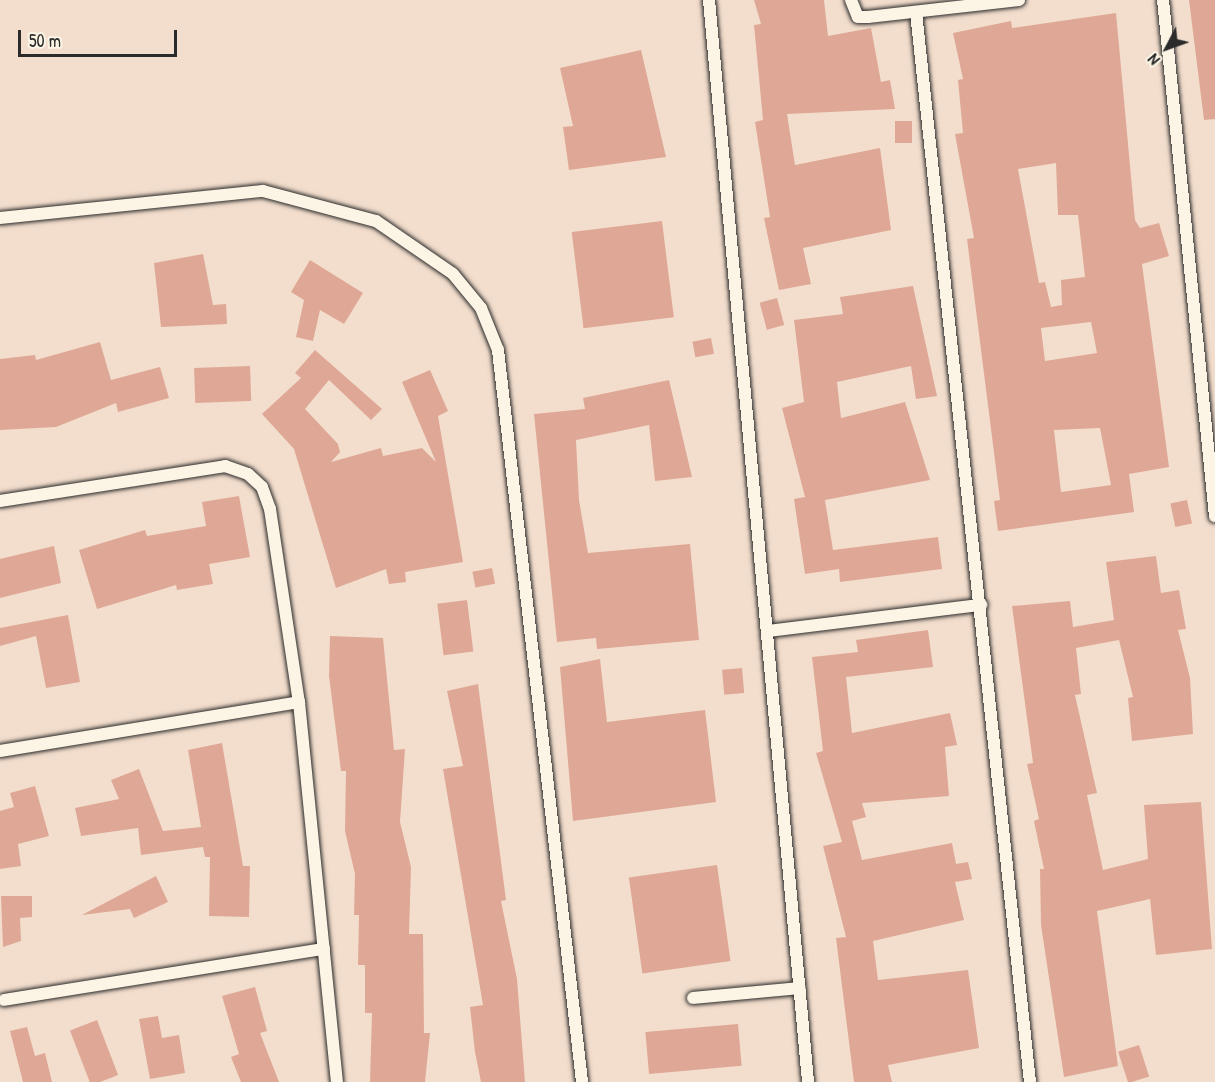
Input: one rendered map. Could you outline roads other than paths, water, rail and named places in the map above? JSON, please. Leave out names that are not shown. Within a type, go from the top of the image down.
[{"type":"lane","points":[[710,0],[808,1082]]},
{"type":"lane","points":[[851,0],[858,17],[916,12],[934,5],[1019,0]]},
{"type":"lane","points":[[1163,0],[1215,516]]},
{"type":"lane","points":[[916,12],[981,605],[1030,1082]]},
{"type":"lane","points":[[0,218],[263,191],[376,221],[453,274],[481,308],[498,350],[582,1082]]},
{"type":"lane","points":[[0,501],[225,466],[248,474],[262,488],[270,509],[298,702],[337,1082]]},
{"type":"lane","points":[[768,631],[981,605]]},
{"type":"lane","points":[[0,751],[298,702]]},
{"type":"lane","points":[[4,1000],[324,949]]},
{"type":"lane","points":[[693,998],[800,988]]}]
